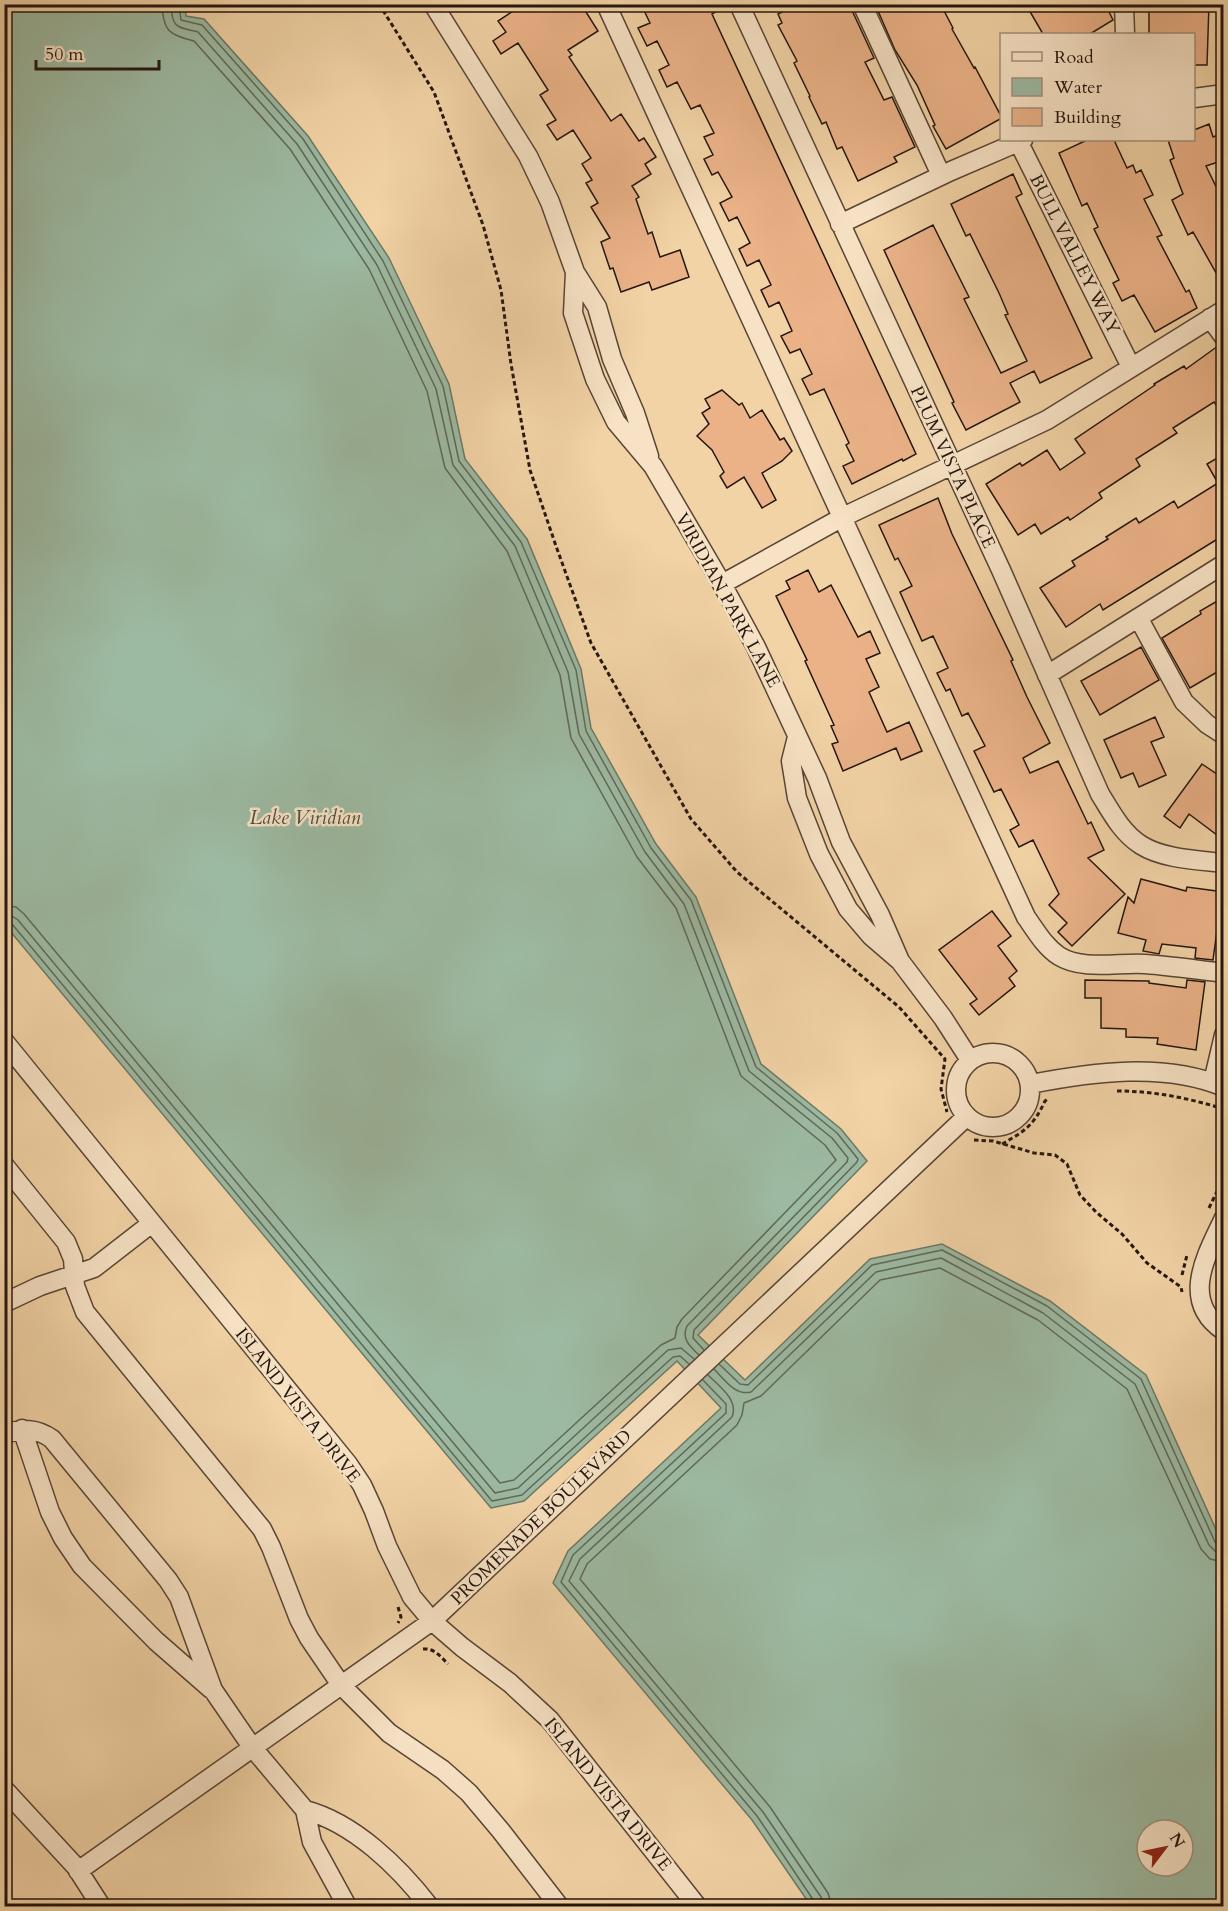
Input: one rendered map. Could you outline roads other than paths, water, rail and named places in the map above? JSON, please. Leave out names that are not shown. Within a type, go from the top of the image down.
[{"type":"street","name":"VIRIDIAN PARK LANE","points":[[433,4],[528,156],[550,202],[575,272],[573,313],[595,379],[616,422],[653,466],[756,647],[817,778],[842,842],[880,915],[900,961]]},
{"type":"street","points":[[606,4],[1026,917],[1043,941],[1060,957],[1100,966],[1144,964],[1224,974]]},
{"type":"street","name":"PLUM VISTA PLACE","points":[[739,4],[1001,570],[1100,794],[1117,821],[1142,846],[1160,853],[1224,863]]},
{"type":"street","points":[[862,4],[941,175]]},
{"type":"street","points":[[1124,4],[1125,33]]},
{"type":"street","points":[[1195,98],[1224,94]]},
{"type":"street","points":[[840,224],[941,175],[1019,141]]},
{"type":"street","name":"BULL VALLEY WAY","points":[[1021,141],[1131,367]]},
{"type":"street","points":[[722,584],[843,517],[1047,420],[1217,314],[1224,337]]},
{"type":"street","points":[[1047,675],[1224,564]]},
{"type":"street","points":[[1138,619],[1184,702],[1207,724],[1224,735]]},
{"type":"street","name":"VIRIDIAN PARK LANE","points":[[797,737],[791,761],[797,798],[819,854],[848,909],[871,936],[900,961],[943,1018],[970,1060]]},
{"type":"street","points":[[1031,1084],[1106,1072],[1156,1072],[1218,1085],[1224,1035]]},
{"type":"street","name":"ISLAND VISTA DRIVE","points":[[4,1041],[348,1464],[362,1485],[400,1576],[412,1597],[432,1620],[465,1650],[510,1683],[550,1720],[698,1906]]},
{"type":"street","points":[[987,1052],[1007,1054],[1023,1066],[1031,1084],[1028,1104],[1015,1121],[996,1127],[985,1126],[967,1116],[960,1108],[956,1087],[963,1068],[970,1060],[987,1052]]},
{"type":"street","name":"PROMENADE BOULEVARD","points":[[78,1871],[432,1620],[967,1116]]},
{"type":"street","points":[[4,1165],[66,1242],[74,1259],[77,1295],[85,1312],[267,1537],[299,1619],[309,1638],[341,1684],[389,1733],[443,1770],[469,1793],[501,1830],[559,1906]]},
{"type":"street","points":[[1224,1218],[1204,1261],[1199,1284],[1192,1298],[1216,1326],[1224,1331]]},
{"type":"street","points":[[4,1303],[40,1286],[88,1271],[107,1260],[152,1223]]},
{"type":"street","points":[[213,1690],[162,1647],[82,1566],[63,1538],[13,1432],[43,1432],[52,1438],[168,1580],[179,1597],[213,1690],[252,1747],[305,1810],[312,1842],[347,1906]]},
{"type":"street","points":[[4,1789],[78,1871],[101,1906]]},
{"type":"street","points":[[305,1810],[329,1817],[380,1854],[410,1881],[429,1906]]},
{"type":"water","name":"Lake Viridian","points":[[4,5],[185,5],[186,16],[204,19],[308,136],[389,258],[449,384],[465,459],[527,539],[581,669],[591,728],[656,844],[696,897],[761,1064],[841,1129],[867,1161],[698,1335],[745,1380],[870,1259],[942,1244],[1050,1301],[1146,1375],[1223,1545],[1223,1906],[811,1906],[752,1820],[553,1583],[568,1551],[721,1408],[677,1361],[524,1501],[491,1508],[5,925]]}]
